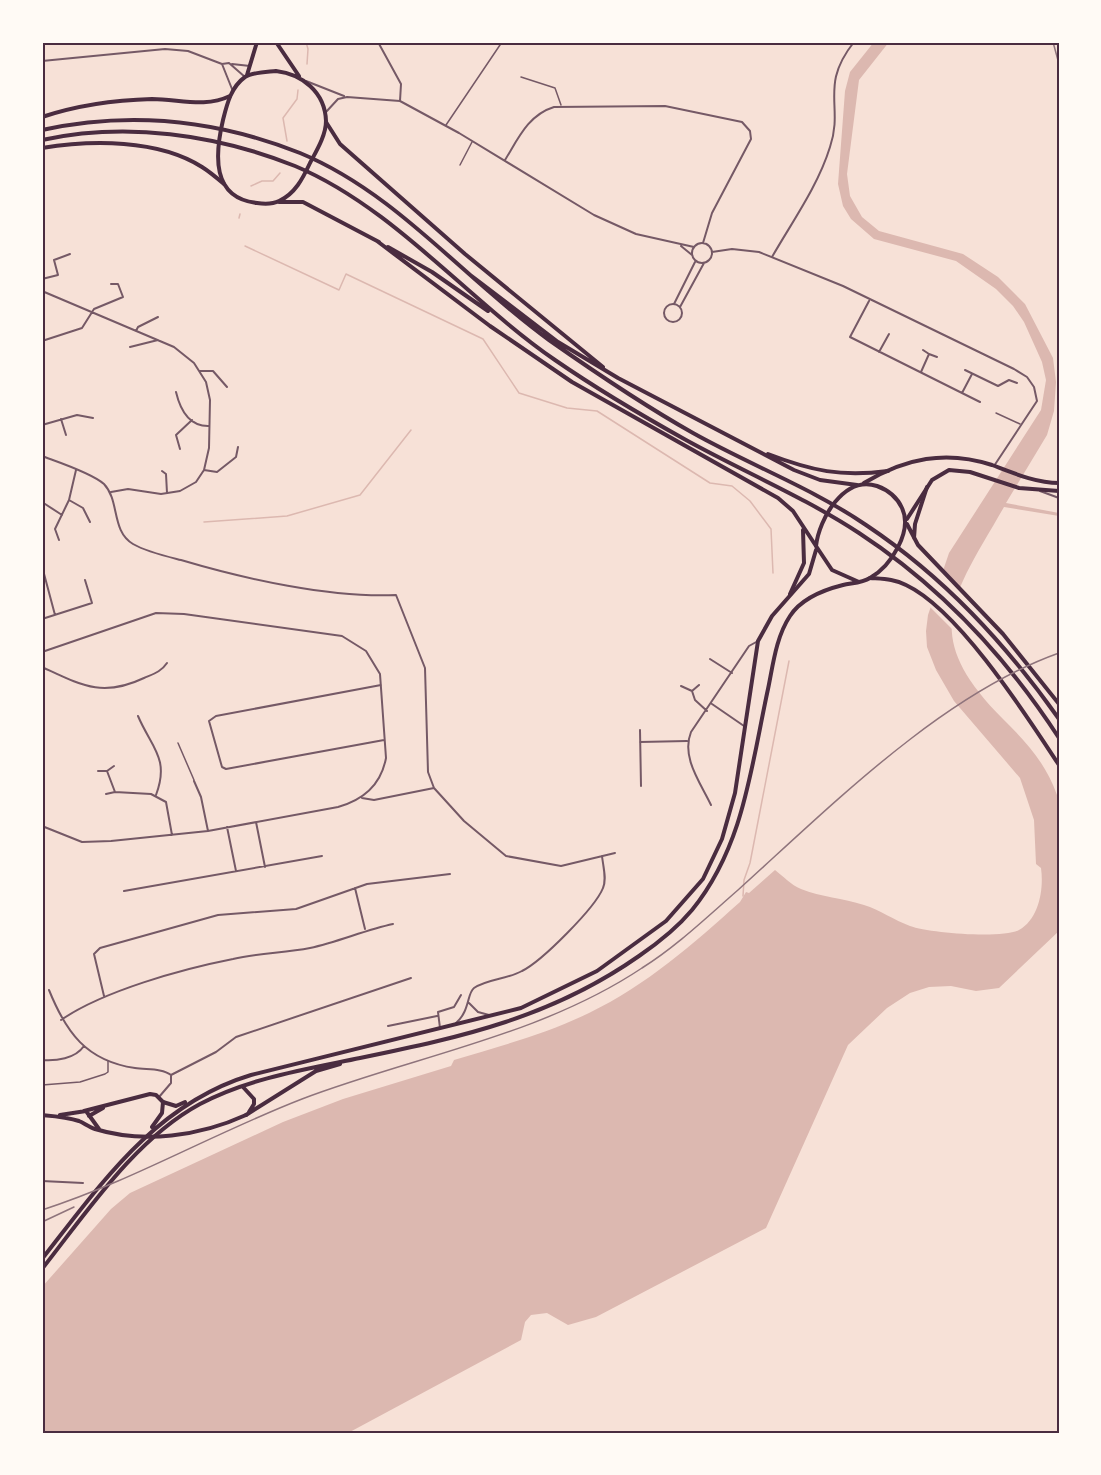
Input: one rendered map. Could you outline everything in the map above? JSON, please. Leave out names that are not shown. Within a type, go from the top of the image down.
[{"type":"main road","points":[[257,42],[251,66],[230,96],[216,155],[218,171],[231,192],[243,200],[264,203],[303,202],[377,241],[432,272],[554,359],[627,405],[687,441],[772,483],[861,534],[927,584],[980,635],[1059,738]]},
{"type":"main road","points":[[276,42],[299,76],[319,97],[326,122],[316,152],[299,185],[279,202]]},
{"type":"main road","points":[[246,76],[276,71],[299,76]]},
{"type":"main road","points":[[42,117],[66,109],[107,102],[155,99],[208,103],[230,96]]},
{"type":"main road","points":[[42,130],[81,123],[150,119],[225,128],[302,154],[366,189],[530,326],[582,363],[693,433],[843,510],[933,575],[998,638],[1059,719]]},
{"type":"main road","points":[[326,122],[340,144],[465,254],[618,378]]},
{"type":"main road","points":[[42,140],[103,132],[170,134],[222,143],[298,168],[359,202],[500,319]]},
{"type":"main road","points":[[42,148],[99,144],[140,147],[184,158],[202,167],[224,183]]},
{"type":"main road","points":[[377,241],[490,326],[572,382],[659,434],[778,498],[792,511],[832,570],[859,582]]},
{"type":"main road","points":[[456,265],[558,342],[618,378],[748,447],[820,480],[857,485]]},
{"type":"main road","points":[[748,447],[799,466],[827,473],[855,474],[888,471]]},
{"type":"main road","points":[[57,1116],[106,1106],[147,1094],[159,1097],[163,1102],[176,1106],[229,1082],[251,1075],[492,1016],[543,999],[597,971],[645,938],[681,907],[703,879],[722,839],[735,793],[758,641],[772,616],[809,574],[820,529],[839,498],[857,485],[888,471],[918,459],[937,456],[958,456],[1022,476],[1059,483]]},
{"type":"main road","points":[[870,578],[895,550],[927,486],[938,475],[949,470],[970,471],[1019,488],[1059,490]]},
{"type":"main road","points":[[864,483],[892,494],[914,538],[926,555],[1003,634],[1059,704]]},
{"type":"main road","points":[[914,538],[915,524],[927,486]]},
{"type":"main road","points":[[790,594],[804,563],[805,545],[802,527]]},
{"type":"main road","points":[[42,1269],[121,1171],[148,1142],[165,1127],[202,1103],[243,1087],[530,1015],[571,998],[653,946],[690,913],[712,883],[733,843],[744,806],[775,655],[789,616],[810,597],[825,590],[870,578],[896,581],[917,591],[950,622],[994,671],[1059,765]]},
{"type":"main road","points":[[42,1115],[78,1120],[101,1131],[132,1135],[180,1135],[221,1125],[246,1115],[316,1071],[375,1055]]},
{"type":"main road","points":[[243,1087],[254,1099],[252,1109],[246,1115]]},
{"type":"main road","points":[[42,1258],[139,1142],[150,1131],[198,1097]]},
{"type":"main road","points":[[150,1131],[162,1113],[163,1102]]},
{"type":"main road","points":[[84,1123],[106,1106]]},
{"type":"main road","points":[[81,1112],[89,1117],[101,1131]]},
{"type":"main road","points":[[78,1120],[81,1112]]},
{"type":"street","points":[[378,42],[401,84],[400,101]]},
{"type":"street","points":[[772,257],[817,178],[830,148],[833,136],[834,82],[838,68],[854,42]]},
{"type":"street","points":[[42,61],[165,49],[188,51],[222,64],[251,66]]},
{"type":"street","points":[[229,63],[246,76]]},
{"type":"street","points":[[222,64],[233,90]]},
{"type":"street","points":[[306,81],[330,93],[347,97],[400,101],[446,125],[594,215],[628,231],[678,245],[694,247],[703,243],[712,213],[751,139],[748,126],[742,122],[678,107],[561,106],[545,110],[528,123],[505,160]]},
{"type":"street","points":[[325,113],[338,99],[347,97]]},
{"type":"street","points":[[703,243],[712,252],[746,250],[772,257],[843,286],[869,301],[968,346],[1027,377],[1034,387],[1036,401],[994,466]]},
{"type":"street","points":[[678,245],[692,255],[695,261]]},
{"type":"street","points":[[692,255],[694,247]]},
{"type":"street","points":[[695,261],[674,304],[666,307],[664,312],[669,321],[674,322],[681,318],[680,307],[705,263],[711,259],[712,252]]},
{"type":"street","points":[[42,279],[58,275],[54,260],[70,254]]},
{"type":"street","points":[[695,261],[705,263]]},
{"type":"street","points":[[42,341],[82,328],[91,311],[123,297],[118,284],[111,284]]},
{"type":"street","points":[[42,291],[158,340],[185,354],[200,371],[210,400],[209,448],[204,470],[196,483],[167,493],[128,489],[110,493]]},
{"type":"street","points":[[869,301],[850,337],[980,402]]},
{"type":"street","points":[[674,304],[680,307]]},
{"type":"street","points":[[136,331],[138,327],[158,317]]},
{"type":"street","points":[[879,352],[889,334]]},
{"type":"street","points":[[130,347],[158,340]]},
{"type":"street","points":[[922,350],[937,357]]},
{"type":"street","points":[[921,372],[929,354]]},
{"type":"street","points":[[964,370],[998,386],[1009,380],[1017,383]]},
{"type":"street","points":[[200,371],[213,371],[227,387]]},
{"type":"street","points":[[962,393],[972,374]]},
{"type":"street","points":[[176,392],[179,408],[198,425],[208,426]]},
{"type":"street","points":[[42,425],[77,415],[93,418]]},
{"type":"street","points":[[61,419],[66,435]]},
{"type":"street","points":[[180,449],[176,435],[192,420]]},
{"type":"street","points":[[204,470],[217,472],[236,457],[238,447]]},
{"type":"street","points":[[42,456],[102,482],[110,493],[123,535],[132,544],[157,553],[266,580],[364,596],[396,595],[425,668],[428,772],[434,788],[464,821],[506,856],[561,866],[615,853]]},
{"type":"street","points":[[59,540],[56,529],[69,500],[76,470]]},
{"type":"street","points":[[162,471],[166,474],[167,493]]},
{"type":"street","points":[[1038,490],[1059,498]]},
{"type":"street","points":[[69,500],[83,508],[90,522]]},
{"type":"street","points":[[42,502],[62,515]]},
{"type":"street","points":[[43,570],[55,615]]},
{"type":"street","points":[[42,619],[92,603],[85,580]]},
{"type":"street","points":[[42,644],[43,652],[145,616],[170,613],[342,636],[358,645],[372,657],[380,674],[386,758],[379,780],[362,798],[338,807],[208,831],[82,842],[42,826]]},
{"type":"street","points":[[711,805],[689,760],[687,741],[749,646],[758,641]]},
{"type":"street","points":[[710,659],[732,673]]},
{"type":"street","points":[[42,668],[87,687],[100,689],[130,685],[163,670],[167,663]]},
{"type":"street","points":[[714,668],[717,663]]},
{"type":"street","points":[[381,685],[216,716],[209,721],[222,767],[226,769],[385,740]]},
{"type":"street","points":[[692,691],[699,685]]},
{"type":"street","points":[[681,686],[692,691],[695,700],[706,711]]},
{"type":"street","points":[[711,704],[744,726]]},
{"type":"street","points":[[138,716],[150,736],[163,769],[156,795]]},
{"type":"street","points":[[640,730],[641,786]]},
{"type":"street","points":[[640,742],[687,741]]},
{"type":"street","points":[[98,771],[107,771],[114,766]]},
{"type":"street","points":[[107,771],[115,792]]},
{"type":"street","points":[[194,781],[201,797],[208,831]]},
{"type":"street","points":[[362,798],[374,800],[434,788]]},
{"type":"street","points":[[106,794],[115,792],[156,795],[168,806],[172,835]]},
{"type":"street","points":[[256,821],[264,867]]},
{"type":"street","points":[[227,827],[236,872]]},
{"type":"street","points":[[124,891],[322,856]]},
{"type":"street","points":[[456,1023],[467,1012],[469,997],[474,988],[522,972],[559,942],[603,889],[602,856]]},
{"type":"street","points":[[104,996],[94,954],[100,948],[218,915],[296,909],[355,888],[383,881],[450,874]]},
{"type":"street","points":[[355,888],[365,929]]},
{"type":"street","points":[[61,1020],[81,1006],[104,996],[231,959],[310,948],[365,929],[393,924]]},
{"type":"street","points":[[49,990],[61,1020],[84,1046],[108,1061],[171,1075],[216,1052],[236,1037],[411,978]]},
{"type":"street","points":[[440,1028],[438,1012],[454,1007],[461,995]]},
{"type":"street","points":[[469,1004],[478,1012],[492,1016]]},
{"type":"street","points":[[388,1026],[437,1016]]},
{"type":"street","points":[[42,1060],[58,1060],[75,1054],[84,1046]]},
{"type":"street","points":[[159,1097],[171,1083],[171,1075]]},
{"type":"street","points":[[42,1181],[83,1183]]},
{"type":"lane","points":[[446,125],[502,42]]},
{"type":"lane","points":[[521,78],[555,88],[561,106]]},
{"type":"lane","points":[[460,165],[473,141]]},
{"type":"lane","points":[[996,413],[1022,425]]},
{"type":"lane","points":[[178,743],[194,781]]},
{"type":"lane","points":[[42,1085],[80,1082],[105,1074],[108,1072],[108,1061]]},
{"type":"shaded area","points":[[874,42],[889,42],[859,80],[847,174],[850,196],[862,217],[879,231],[963,254],[998,277],[1025,304],[1053,358],[1056,382],[1054,411],[1047,435],[1006,503],[1059,513],[1059,516],[1004,507],[970,566],[959,591],[953,614],[953,638],[960,663],[977,689],[1034,754],[1047,773],[1059,800],[1059,931],[999,988],[976,991],[951,986],[929,987],[910,993],[887,1008],[848,1045],[766,1228],[596,1317],[568,1325],[547,1313],[531,1315],[525,1322],[521,1340],[348,1433],[42,1433],[42,1287],[111,1209],[130,1193],[283,1122],[343,1099],[451,1066],[454,1060],[506,1045],[589,1013],[630,990],[669,963],[740,902],[746,892],[749,893],[775,870],[801,889],[864,905],[919,929],[982,935],[1010,933],[1026,925],[1036,911],[1041,894],[1042,876],[1041,868],[1036,864],[1034,820],[1020,778],[954,701],[936,670],[927,647],[926,631],[928,615],[949,553],[1041,410],[1046,380],[1042,362],[1024,322],[1013,306],[996,289],[956,261],[874,239],[851,219],[843,206],[838,184],[845,91],[850,72]]},
{"type":"pier","points":[[941,567],[963,590],[958,601],[955,632],[928,605]]},
{"type":"waterway","points":[[306,42],[307,64]]},
{"type":"waterway","points":[[287,141],[283,118],[297,99],[298,90]]},
{"type":"waterway","points":[[251,186],[262,181],[273,181],[280,173]]},
{"type":"waterway","points":[[239,218],[240,214]]},
{"type":"waterway","points":[[245,246],[339,290],[346,274],[483,339],[519,393],[567,408],[597,411],[710,483],[732,486],[750,501],[771,529],[773,573]]},
{"type":"waterway","points":[[204,522],[287,516],[360,495],[411,430]]},
{"type":"waterway","points":[[743,896],[744,880],[750,863],[789,661]]},
{"type":"railway","points":[[1053,42],[1059,64]]},
{"type":"railway","points":[[42,1210],[141,1171],[302,1099],[519,1028],[603,991],[642,968],[680,941],[849,790],[930,725],[972,696],[1015,672],[1059,653]]},
{"type":"railway","points":[[42,1222],[74,1207]]}]
